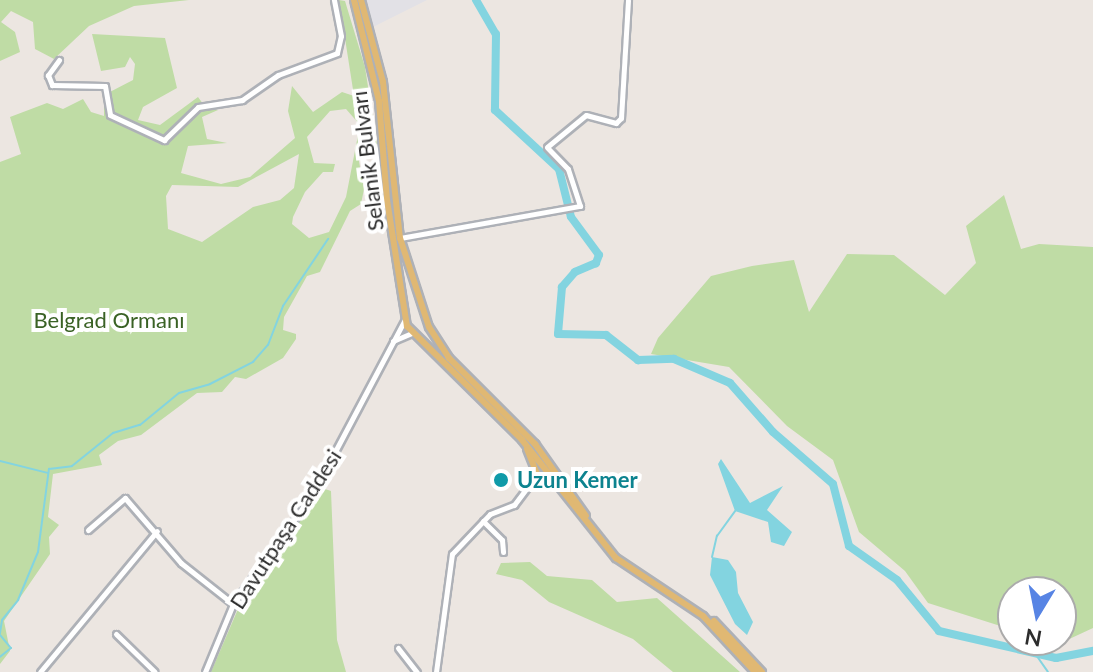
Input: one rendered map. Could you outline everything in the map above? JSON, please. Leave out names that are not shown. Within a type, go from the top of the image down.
[{"type":"main road","name":"Selanik Bulvarı","points":[[354,0],[379,101],[405,319],[412,333],[549,468]]},
{"type":"main road","name":"Selanik Bulvarı","points":[[361,0],[385,93],[400,238],[423,313],[444,353],[549,468]]},
{"type":"main road","points":[[405,319],[423,313]]},
{"type":"main road","points":[[412,333],[429,327]]},
{"type":"main road","points":[[522,440],[537,474],[549,468],[616,558],[709,619],[762,672]]},
{"type":"main road","points":[[709,619],[755,672]]},
{"type":"street","points":[[59,60],[48,75],[52,85],[105,86],[110,115],[164,140],[198,107],[242,100],[278,75],[337,53],[341,36],[334,0]]},
{"type":"street","points":[[400,238],[577,206],[568,169],[547,147],[586,115],[616,123],[621,118],[628,0]]},
{"type":"street","name":"Davutpaşa Caddesi","points":[[205,672],[233,604],[312,495],[405,319]]},
{"type":"street","points":[[390,345],[412,333]]},
{"type":"street","points":[[436,672],[452,554],[483,521],[514,505],[537,474]]},
{"type":"street","points":[[88,530],[125,498],[157,531],[181,563],[233,604]]},
{"type":"street","points":[[483,521],[502,540],[503,552]]},
{"type":"street","points":[[40,672],[157,531]]},
{"type":"street","points":[[116,634],[155,672]]},
{"type":"street","points":[[398,648],[417,672]]},
{"type":"shaded area","points":[[364,0],[427,0],[371,28],[362,2]]},
{"type":"green space","points":[[0,0],[189,0],[134,6],[89,26],[54,59],[35,49],[33,22],[11,11],[1,22],[15,32],[20,52],[0,61]]},
{"type":"green space","name":"Belgrad Ormanı","points":[[339,0],[345,1],[365,67],[377,145],[365,124],[358,156],[364,189],[361,204],[350,211],[320,272],[307,276],[284,317],[283,330],[296,334],[296,339],[283,358],[246,379],[235,377],[222,392],[197,393],[141,435],[118,441],[99,455],[102,465],[53,474],[48,517],[59,525],[49,537],[50,554],[4,621],[10,651],[0,664],[0,162],[21,154],[10,117],[47,103],[63,109],[83,99],[91,112],[104,116],[104,95],[133,80],[135,64],[130,57],[125,67],[101,71],[92,34],[165,38],[177,88],[143,107],[138,120],[160,125],[198,97],[206,108],[218,110],[202,117],[207,139],[227,143],[188,146],[181,173],[221,184],[250,177],[295,138],[288,111],[292,86],[313,112],[342,92],[354,96]],"holes":[[[346,109],[360,125],[346,197],[329,232],[309,238],[292,224],[293,217],[305,192],[323,172],[333,172],[335,164],[314,163],[307,137],[330,111]],[[299,154],[294,188],[280,200],[253,207],[202,242],[168,229],[166,196],[172,185],[238,187]]]},
{"type":"green space","points":[[1004,195],[1021,249],[1039,244],[1093,247],[1093,628],[1077,635],[1077,576],[997,576],[997,625],[928,603],[905,571],[859,532],[833,460],[787,426],[729,367],[651,354],[658,338],[711,276],[752,266],[794,260],[809,312],[847,254],[894,255],[945,295],[976,263],[966,226]]},
{"type":"green space","points":[[322,488],[331,491],[337,640],[346,672],[211,672],[238,609]]},
{"type":"green space","points":[[530,562],[547,576],[592,580],[617,602],[657,598],[740,672],[673,672],[633,639],[549,602],[522,580],[496,574],[501,563]]},
{"type":"water","points":[[721,459],[750,503],[783,486],[767,510],[792,532],[784,546],[771,542],[768,522],[735,511],[718,464]]},
{"type":"water","points":[[712,557],[728,560],[736,572],[738,593],[753,622],[747,635],[735,624],[710,575]]},
{"type":"waterway","points":[[476,0],[496,34],[495,110],[559,169],[571,217],[599,255],[596,263],[575,272],[562,287],[558,334],[606,335],[638,360],[674,359],[730,383],[773,432],[833,484],[849,546],[897,580],[939,631],[1056,658],[1093,651]]},
{"type":"waterway","points":[[0,633],[2,620],[18,600],[38,552],[49,469],[72,466],[113,433],[140,425],[179,393],[210,384],[253,362],[268,345],[283,306],[328,239]]},
{"type":"waterway","points":[[0,461],[48,473]]},
{"type":"waterway","points":[[712,557],[717,536],[735,511]]},
{"type":"waterway","points":[[0,635],[11,648],[0,657]]},
{"type":"waterway","points":[[1037,656],[1048,672]]},
{"type":"place","name":"Uzun Kemer","points":[[501,480]]}]
